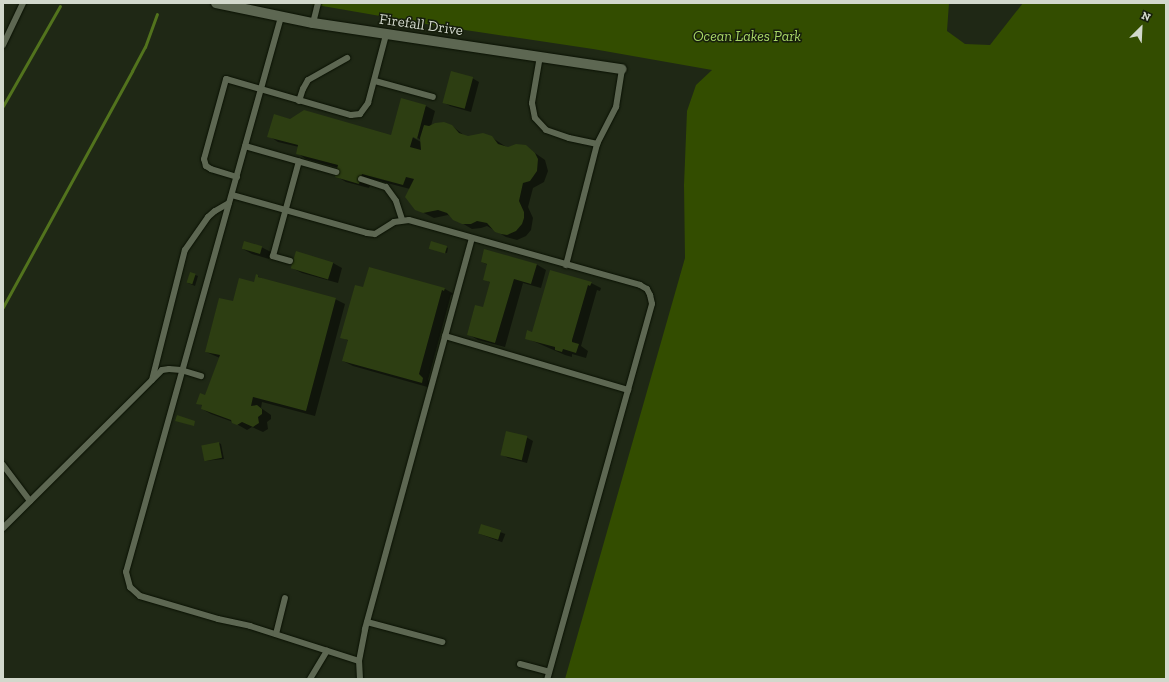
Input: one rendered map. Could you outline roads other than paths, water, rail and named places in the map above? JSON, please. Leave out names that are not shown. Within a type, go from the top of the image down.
[{"type":"street","name":"Firefall Drive","points":[[216,3],[313,24],[622,69]]},
{"type":"lane","points":[[3,45],[24,3]]},
{"type":"lane","points":[[313,24],[318,3]]},
{"type":"lane","points":[[281,17],[232,195],[181,370],[126,572],[130,587],[140,596],[276,634],[359,660]]},
{"type":"lane","points":[[237,177],[206,166],[204,159],[226,79],[299,101],[355,115],[366,108],[375,81],[386,35]]},
{"type":"lane","points":[[540,56],[532,104],[535,118],[546,130],[597,144]]},
{"type":"lane","points":[[299,101],[303,88],[308,80],[347,58]]},
{"type":"lane","points":[[566,265],[597,144],[616,107],[622,69]]},
{"type":"lane","points":[[375,81],[433,97]]},
{"type":"lane","points":[[245,146],[336,172]]},
{"type":"lane","points":[[290,261],[273,256],[298,161]]},
{"type":"lane","points":[[361,179],[386,187],[396,201],[402,220]]},
{"type":"lane","points":[[232,195],[354,231],[375,234],[394,222],[409,220],[640,285],[650,295],[652,304],[548,676],[520,664]]},
{"type":"lane","points":[[152,380],[185,250],[208,217],[229,203]]},
{"type":"lane","points":[[360,679],[359,660],[367,622],[472,238]]},
{"type":"lane","points":[[445,336],[628,390]]},
{"type":"lane","points":[[3,528],[162,370],[181,370],[201,376]]},
{"type":"lane","points":[[3,465],[30,501]]},
{"type":"lane","points":[[276,634],[285,598]]},
{"type":"lane","points":[[367,622],[442,642]]},
{"type":"lane","points":[[310,679],[327,651]]},
{"type":"waterway","points":[[3,106],[60,6]]},
{"type":"waterway","points":[[3,307],[145,47],[157,14]]},
{"type":"park label","name":"Ocean Lakes Park","points":[[747,37]]}]
